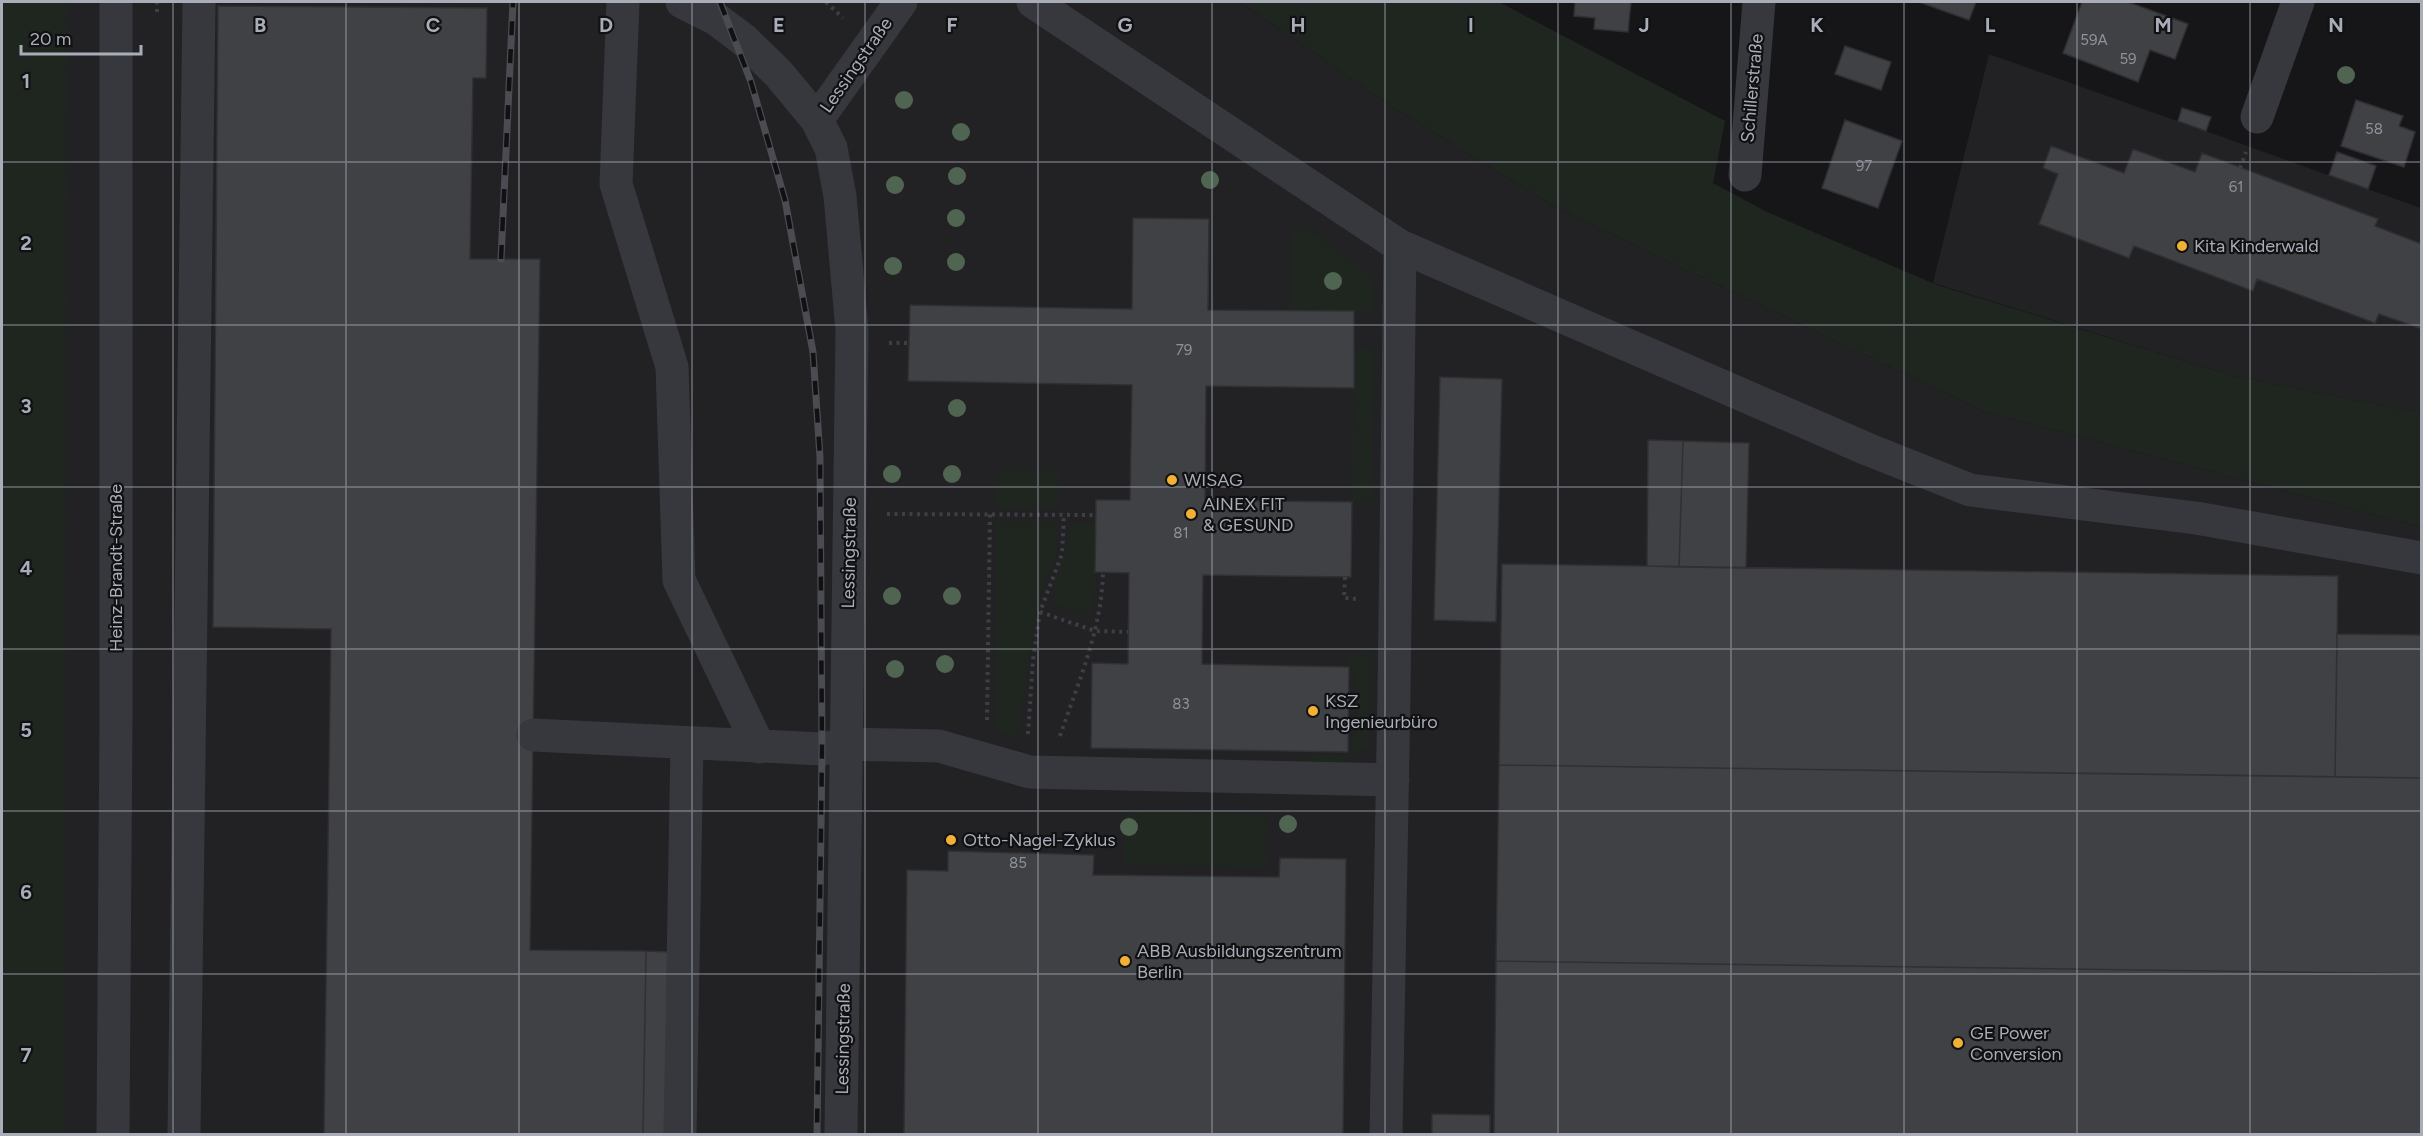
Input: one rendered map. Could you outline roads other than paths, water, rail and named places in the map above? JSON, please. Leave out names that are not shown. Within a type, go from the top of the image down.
[{"type":"street","name":"Heinz-Brandt-Straße","points":[[113,1134],[116,729],[116,2]]},
{"type":"street","points":[[184,1134],[199,2]]},
{"type":"street","points":[[623,2],[616,184],[672,367],[680,580],[759,747]]},
{"type":"street","points":[[682,2],[716,19],[744,40],[778,73],[817,120]]},
{"type":"street","name":"Lessingstraße","points":[[841,1134],[852,330],[840,196],[831,148],[817,120],[901,2]]},
{"type":"street","points":[[1033,2],[1400,246],[1867,449],[1970,490],[2196,518],[2421,558]]},
{"type":"street","name":"Schillerstraße","points":[[1745,175],[1759,2]]},
{"type":"street","points":[[2257,117],[2298,2]]},
{"type":"street","points":[[1386,1134],[1400,246]]},
{"type":"street","points":[[533,735],[822,749],[847,744],[939,746],[1026,771],[1393,780]]},
{"type":"street","points":[[680,1134],[687,743]]},
{"type":"railway","points":[[501,259],[513,2]]},
{"type":"railway","points":[[720,2],[751,82],[785,200],[813,352],[820,457],[822,749],[817,1134]]},
{"type":"place","name":"Kita Kinderwald","points":[[2182,246]]},
{"type":"place","name":"WISAG","points":[[1172,480]]},
{"type":"place","name":"AINEX FIT & GESUND","points":[[1191,514]]},
{"type":"place","name":"KSZ Ingenieurbüro","points":[[1313,711]]},
{"type":"place","name":"Otto-Nagel-Zyklus","points":[[951,840]]},
{"type":"place","name":"ABB Ausbildungszentrum Berlin","points":[[1125,961]]},
{"type":"place","name":"GE Power Conversion","points":[[1958,1043]]}]
